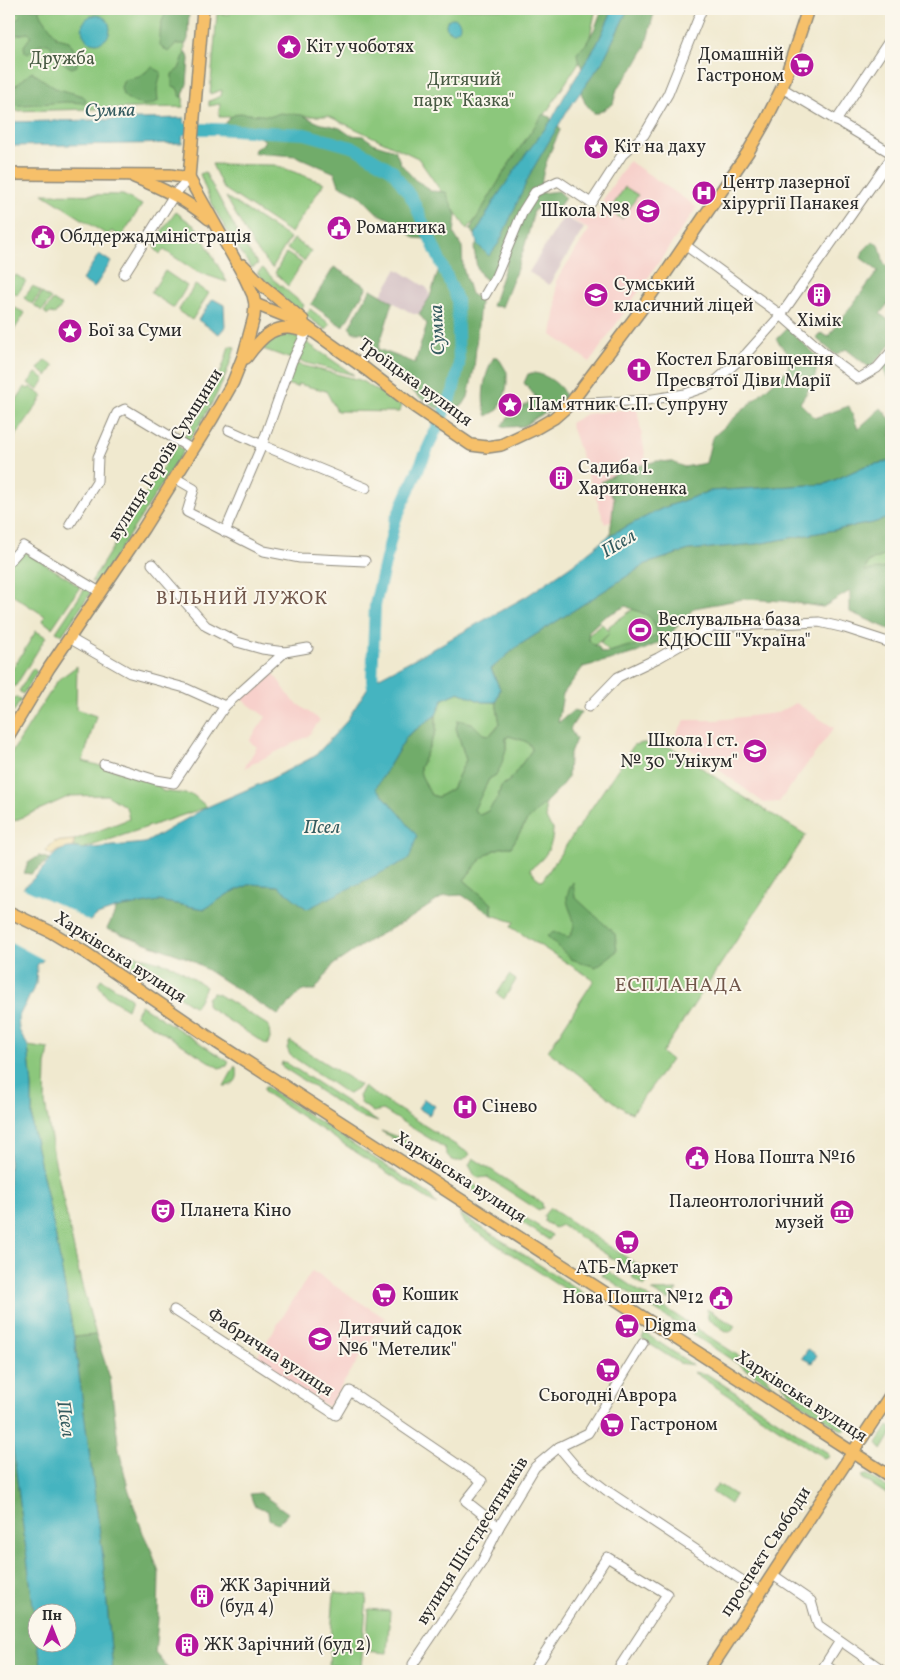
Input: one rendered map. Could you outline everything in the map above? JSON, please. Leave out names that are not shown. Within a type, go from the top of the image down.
[{"type":"main road","points":[[9,174],[170,175],[189,178],[203,9]]},
{"type":"main road","name":"Троїцька вулиця","points":[[255,304],[300,322],[307,330],[322,338],[471,445],[487,447],[501,445],[534,429],[554,418],[570,404],[640,311],[748,152],[782,88],[808,9]]},
{"type":"main road","points":[[128,175],[174,195],[196,208],[214,223]]},
{"type":"main road","name":"вулиця Героїв Сумщини","points":[[9,735],[49,668],[212,420],[240,367],[251,329],[255,304],[249,286],[189,178]]},
{"type":"main road","points":[[231,253],[264,287],[316,330],[322,338]]},
{"type":"main road","points":[[240,367],[267,334],[278,328],[286,327],[307,330]]},
{"type":"main road","name":"Харківська вулиця","points":[[10,912],[51,932],[86,953],[216,1042],[891,1477]]},
{"type":"main road","name":"проспект Свободи","points":[[709,1671],[891,1394]]},
{"type":"street","points":[[486,295],[523,211],[535,192],[558,181],[591,203],[622,155],[644,135],[668,94],[702,9]]},
{"type":"street","points":[[836,121],[891,38]]},
{"type":"street","points":[[782,88],[891,153]]},
{"type":"street","points":[[570,404],[647,400],[686,394],[711,386],[747,353],[781,315],[891,158]]},
{"type":"street","points":[[124,274],[174,195],[189,178]]},
{"type":"street","points":[[685,245],[781,315],[823,352],[858,379],[877,368],[891,352]]},
{"type":"street","points":[[225,532],[262,445],[292,360],[307,330]]},
{"type":"street","points":[[70,524],[98,481],[98,456],[117,413],[125,409],[193,450]]},
{"type":"street","points":[[228,430],[366,488]]},
{"type":"street","points":[[175,478],[194,489],[187,512],[264,551],[300,558],[365,561]]},
{"type":"street","points":[[9,562],[23,546],[100,592]]},
{"type":"street","points":[[152,564],[206,626],[237,642],[262,649],[285,652],[308,648]]},
{"type":"street","points":[[589,707],[618,677],[658,658],[712,627],[819,622],[845,628],[891,643]]},
{"type":"street","points":[[69,638],[130,672],[185,688],[225,706]]},
{"type":"street","points":[[104,764],[156,780],[174,783],[225,706],[285,652]]},
{"type":"street","name":"Фабрична вулиця","points":[[174,1310],[336,1415],[350,1391],[482,1481],[466,1501],[499,1527]]},
{"type":"street","name":"вулиця Шістдесятників","points":[[414,1671],[413,1664],[482,1562],[499,1527],[535,1467],[559,1447],[588,1433],[643,1343]]},
{"type":"street","points":[[559,1447],[574,1466],[606,1490],[761,1593]]},
{"type":"street","points":[[534,1671],[607,1557],[667,1594],[617,1671]]},
{"type":"street","points":[[773,1575],[811,1601],[818,1624],[884,1671]]},
{"type":"street","points":[[834,1671],[823,1668],[840,1641]]},
{"type":"shaded area","name":"Сумський класичний ліцей","points":[[629,161],[697,207],[590,362],[552,335],[556,308],[556,281],[589,230],[571,219],[579,205],[596,215],[601,215],[606,204],[602,201]]},
{"type":"shaded area","points":[[564,216],[584,228],[549,285],[529,272]]},
{"type":"shaded area","points":[[397,269],[427,288],[430,297],[419,314],[413,314],[381,295]]},
{"type":"shaded area","points":[[637,408],[652,495],[605,524],[570,423],[586,414]]},
{"type":"shaded area","points":[[272,671],[292,700],[320,720],[308,736],[244,768],[257,747],[249,741],[266,717],[241,699],[253,685]]},
{"type":"shaded area","name":"Школа І ст. № 30 \"Унікум\"","points":[[796,703],[834,728],[779,802],[764,803],[674,737],[685,720],[717,720],[776,713]]},
{"type":"shaded area","name":"Дитячий садок №6 \"Метелик\"","points":[[312,1271],[385,1318],[328,1407],[254,1361]]},
{"type":"green space","name":"Дружба","points":[[9,9],[186,9],[183,107],[9,111]]},
{"type":"green space","points":[[16,9],[39,9],[57,38],[69,41],[76,53],[77,66],[72,68],[61,61],[48,44],[40,44],[28,54],[25,52],[24,46],[31,36],[28,33],[13,34],[14,21],[20,17]]},
{"type":"green space","points":[[170,9],[189,9],[188,39],[186,44],[176,44],[168,52],[160,45],[160,35],[162,21]]},
{"type":"green space","name":"Дитячий парк \"Казка\"","points":[[230,9],[596,9],[587,50],[479,216],[467,229],[418,158],[328,116],[219,117],[220,104],[209,106],[209,101],[221,96],[222,90],[210,94],[217,14],[230,14]]},
{"type":"green space","points":[[602,9],[613,9],[597,44],[582,68],[577,53],[586,44],[595,28]]},
{"type":"green space","points":[[628,9],[655,9],[645,48],[636,64],[617,89],[613,104],[598,113],[594,113],[585,103],[581,92],[603,61]]},
{"type":"green space","points":[[185,53],[189,59],[187,84],[182,98],[179,96],[176,87],[172,86],[172,74],[179,69]]},
{"type":"green space","points":[[152,67],[161,72],[157,90],[158,101],[144,105],[131,101],[123,95],[121,87],[124,80],[139,77]]},
{"type":"green space","points":[[32,72],[55,88],[83,96],[86,99],[85,103],[66,102],[9,106],[9,87],[16,85]]},
{"type":"green space","points":[[239,113],[272,116],[280,113],[302,115],[321,124],[340,128],[350,135],[363,136],[375,144],[395,150],[401,164],[415,180],[430,191],[446,192],[456,215],[454,234],[462,247],[463,268],[471,294],[478,298],[480,302],[474,369],[468,397],[463,405],[454,408],[436,408],[418,396],[370,353],[373,340],[362,332],[353,332],[349,327],[371,289],[393,302],[378,349],[415,363],[427,324],[419,314],[430,297],[442,259],[434,243],[426,239],[414,238],[398,223],[377,213],[359,195],[339,185],[335,173],[296,156],[254,153],[255,149],[262,145],[265,140],[243,129],[225,127],[223,125],[232,116]]},
{"type":"green space","points":[[543,114],[550,117],[551,121],[511,177],[475,235],[470,229],[509,164]]},
{"type":"green space","points":[[558,125],[560,130],[544,169],[541,193],[559,191],[565,198],[557,209],[547,206],[534,210],[528,235],[502,307],[492,306],[508,258],[489,280],[483,278],[477,268],[474,248],[477,244],[489,256],[531,172]]},
{"type":"green space","points":[[212,164],[275,165],[324,183],[291,233],[223,188]]},
{"type":"green space","points":[[205,172],[246,248],[258,264],[252,268],[229,235],[216,211],[200,174]]},
{"type":"green space","points":[[625,187],[638,195],[622,219],[609,211]]},
{"type":"green space","points":[[43,194],[123,195],[142,205],[121,237],[112,231],[107,235]]},
{"type":"green space","points":[[226,197],[290,238],[272,268],[254,247]]},
{"type":"green space","points":[[176,212],[197,228],[227,282],[197,272],[164,250],[160,254],[155,249],[155,240]]},
{"type":"green space","points":[[294,239],[311,251],[304,261],[287,249]]},
{"type":"green space","points":[[873,241],[880,247],[884,264],[891,269],[891,300],[880,314],[891,322],[891,344],[870,368],[846,349],[836,355],[816,338],[821,333],[828,337],[878,271],[861,258],[863,251]]},
{"type":"green space","points":[[286,253],[302,263],[288,286],[275,273]]},
{"type":"green space","points":[[334,267],[367,287],[343,327],[311,304]]},
{"type":"green space","points":[[263,268],[274,280],[304,305],[300,311],[286,301],[257,273]]},
{"type":"green space","points":[[165,271],[187,286],[174,308],[151,293]]},
{"type":"green space","points":[[16,275],[26,281],[17,295],[9,289],[9,280],[13,279]]},
{"type":"green space","points":[[195,285],[209,293],[192,320],[178,311]]},
{"type":"green space","points":[[33,286],[41,292],[32,304],[24,298]]},
{"type":"green space","points":[[42,293],[51,299],[42,311],[34,305]]},
{"type":"green space","points":[[53,300],[62,306],[55,314],[50,313],[48,315],[44,312]]},
{"type":"green space","points":[[9,305],[25,313],[9,338]]},
{"type":"green space","points":[[310,309],[330,324],[326,330],[305,315]]},
{"type":"green space","points":[[787,328],[819,358],[814,381],[800,403],[815,418],[849,406],[858,429],[881,408],[891,420],[891,461],[865,466],[826,484],[710,491],[663,508],[610,535],[614,498],[601,482],[622,470],[657,461],[673,462],[684,467],[706,463],[712,438],[788,369],[790,356],[776,339]]},
{"type":"green space","points":[[289,333],[301,339],[291,359],[263,349],[271,340]]},
{"type":"green space","points":[[303,340],[354,375],[294,360]]},
{"type":"green space","points":[[229,346],[235,347],[222,384],[189,441],[184,437],[216,382]]},
{"type":"green space","points":[[891,354],[891,385],[881,365]]},
{"type":"green space","points":[[494,357],[498,357],[507,372],[507,385],[504,398],[498,410],[487,416],[483,394],[488,370]]},
{"type":"green space","points":[[45,360],[54,366],[47,376],[38,369]]},
{"type":"green space","points":[[293,363],[360,380],[401,405],[399,412],[337,411],[326,391],[298,384],[297,387],[286,384]]},
{"type":"green space","points":[[36,373],[45,379],[38,390],[28,383]]},
{"type":"green space","points":[[528,374],[543,375],[553,381],[562,389],[565,398],[556,408],[535,418],[524,426],[501,426],[511,415],[533,400],[535,396],[524,383]]},
{"type":"green space","points":[[25,387],[28,389],[30,387],[43,396],[13,440],[9,437],[9,411]]},
{"type":"green space","points":[[177,445],[184,450],[99,582],[91,582]]},
{"type":"green space","points":[[891,517],[891,553],[868,562],[865,571],[891,567],[891,630],[850,612],[850,591],[823,607],[783,601],[743,599],[694,608],[665,640],[636,653],[583,667],[563,694],[558,723],[574,710],[581,712],[570,729],[576,739],[569,756],[568,777],[557,791],[526,822],[511,847],[503,847],[489,853],[464,880],[492,904],[492,915],[462,895],[444,896],[412,917],[370,940],[333,965],[315,990],[303,990],[278,1015],[190,959],[107,929],[117,908],[159,901],[205,909],[228,894],[251,884],[278,886],[399,813],[376,788],[407,736],[436,715],[436,731],[420,768],[421,775],[431,795],[438,797],[452,789],[466,760],[456,728],[458,720],[472,723],[483,734],[490,735],[500,724],[496,702],[500,689],[491,669],[518,646],[646,564],[689,550],[757,544],[873,523]],"holes":[[[626,606],[649,617],[657,633],[645,644],[637,647],[629,646],[605,653],[601,652],[598,646],[588,639],[589,631],[604,617]],[[509,736],[526,742],[532,750],[509,781],[501,786],[498,797],[488,811],[480,815],[474,810],[489,779],[496,775],[501,766],[506,749],[506,738]]]},
{"type":"green space","points":[[25,552],[80,587],[52,628],[43,621],[45,616],[9,593],[9,565]]},
{"type":"green space","points":[[891,553],[891,567],[865,572],[868,562]]},
{"type":"green space","points":[[86,587],[89,589],[90,594],[62,635],[56,632]]},
{"type":"green space","name":"Веслувальна база КДЮСШ \"Україна\"","points":[[659,600],[662,637],[615,659],[600,642],[609,634],[591,648],[584,639],[602,624],[609,631],[609,626],[635,608],[644,614]]},
{"type":"green space","points":[[36,631],[46,637],[15,687],[9,684],[9,675]]},
{"type":"green space","points":[[77,666],[76,709],[96,716],[83,761],[157,782],[162,791],[193,795],[207,807],[82,849],[74,847],[74,840],[129,819],[126,807],[107,795],[70,796],[14,821],[9,819],[9,757],[58,680]]},
{"type":"green space","points":[[33,668],[37,672],[23,694],[19,691]]},
{"type":"green space","points":[[459,692],[482,702],[496,702],[500,723],[490,735],[483,734],[472,723],[456,728],[466,760],[452,789],[438,797],[431,795],[420,775],[420,768],[436,731],[436,715],[443,699]]},
{"type":"green space","points":[[15,697],[21,700],[9,719],[9,707]]},
{"type":"green space","points":[[509,736],[526,742],[532,750],[509,781],[501,786],[498,797],[488,811],[480,815],[473,810],[489,779],[496,775],[506,749],[506,738]]},
{"type":"green space","points":[[643,743],[659,744],[674,749],[744,797],[806,835],[662,1053],[671,1060],[632,1113],[625,1110],[548,1051],[594,980],[511,927],[514,922],[492,915],[492,904],[464,880],[489,853],[503,847],[511,847],[526,822],[545,803],[546,817],[553,829],[552,841],[544,857],[530,869],[542,881],[634,745]]},
{"type":"green space","points":[[39,856],[50,859],[31,874],[24,873],[28,863]]},
{"type":"green space","points":[[573,882],[575,897],[615,934],[617,951],[596,967],[571,959],[547,936],[554,932],[569,937],[572,931],[574,921],[567,897]]},
{"type":"green space","points":[[106,947],[174,966],[206,987],[195,1007]]},
{"type":"green space","points":[[509,975],[516,980],[504,999],[497,994]]},
{"type":"green space","points":[[101,979],[131,998],[127,1009],[106,996],[98,984]]},
{"type":"green space","points":[[213,993],[218,994],[269,1026],[270,1039],[267,1045],[209,1008],[207,998]]},
{"type":"green space","points":[[141,1005],[229,1062],[227,1066],[219,1068],[135,1015]]},
{"type":"green space","points":[[290,1041],[360,1085],[349,1094],[346,1093],[290,1055],[287,1048]]},
{"type":"green space","points":[[28,1046],[49,1049],[46,1065],[45,1102],[54,1157],[81,1282],[96,1335],[74,1337],[54,1228],[32,1125],[32,1086]]},
{"type":"green space","points":[[282,1062],[285,1062],[378,1122],[358,1116],[281,1066]]},
{"type":"green space","points":[[235,1066],[237,1070],[236,1080],[228,1086],[224,1086]]},
{"type":"green space","points":[[264,1087],[267,1087],[429,1194],[437,1205],[264,1092]]},
{"type":"green space","points":[[363,1087],[470,1154],[463,1160],[455,1161],[448,1157],[445,1148],[383,1110],[373,1112],[361,1103],[359,1095]]},
{"type":"green space","points":[[381,1131],[403,1139],[552,1235],[549,1240]]},
{"type":"green space","points":[[473,1158],[542,1203],[543,1208],[538,1210],[487,1177],[479,1178],[475,1176],[469,1165]]},
{"type":"green space","points":[[550,1208],[652,1274],[644,1286],[633,1279],[632,1271],[561,1225],[555,1228],[545,1222],[544,1215]]},
{"type":"green space","points":[[459,1213],[591,1298],[587,1303],[466,1225]]},
{"type":"green space","points":[[605,1269],[759,1369],[775,1388],[602,1275]]},
{"type":"green space","points":[[677,1290],[670,1300],[652,1291]]},
{"type":"green space","points":[[707,1309],[735,1326],[732,1331],[726,1331],[708,1319]]},
{"type":"green space","points":[[645,1333],[693,1365],[679,1363],[642,1339]]},
{"type":"green space","points":[[96,1335],[110,1378],[119,1450],[128,1488],[159,1573],[155,1653],[170,1671],[113,1671],[102,1549],[74,1337]]},
{"type":"green space","points":[[693,1372],[707,1374],[828,1453],[829,1456],[824,1458]]},
{"type":"green space","points":[[781,1383],[846,1426],[846,1429],[843,1431],[797,1401]]},
{"type":"green space","points":[[9,1418],[33,1602],[28,1602],[28,1652],[39,1652],[42,1671],[9,1671]]},
{"type":"green space","points":[[888,1426],[891,1428],[891,1435],[882,1450],[877,1443]]},
{"type":"green space","points":[[865,1475],[891,1490],[891,1497],[862,1478]]},
{"type":"green space","points":[[718,1484],[735,1495],[730,1504],[712,1492]]},
{"type":"green space","points":[[260,1493],[288,1513],[278,1524],[269,1519],[268,1511],[254,1505],[250,1494]]},
{"type":"green space","points":[[334,1592],[367,1595],[361,1668],[329,1665]]},
{"type":"green space","points":[[369,1609],[390,1611],[387,1653],[366,1651]]},
{"type":"sand","points":[[74,840],[74,847],[57,851],[52,855],[45,851],[54,842]]},
{"type":"water","points":[[315,9],[352,9],[352,14],[328,13]]},
{"type":"water","points":[[613,9],[628,9],[603,61],[567,111],[531,172],[499,243],[489,256],[477,244],[475,235],[494,201],[551,121],[597,44]]},
{"type":"water","points":[[96,15],[106,19],[110,29],[106,39],[96,43],[86,39],[82,29],[86,19]]},
{"type":"water","points":[[450,18],[456,18],[460,25],[456,32],[450,32],[446,28],[446,22]]},
{"type":"water","points":[[184,118],[182,143],[9,146],[9,122]]},
{"type":"water","points":[[99,254],[111,262],[94,288],[82,280]]},
{"type":"water","points":[[213,299],[224,305],[225,327],[219,334],[198,320]]},
{"type":"water","name":"Псел","points":[[891,461],[891,517],[873,523],[757,544],[689,550],[646,564],[518,646],[491,669],[500,689],[496,702],[482,702],[459,692],[443,699],[436,715],[407,736],[376,788],[417,836],[409,859],[307,909],[278,886],[251,884],[228,894],[205,909],[159,901],[117,908],[97,915],[37,965],[36,984],[18,1018],[19,1030],[28,1046],[32,1086],[32,1125],[54,1228],[74,1337],[102,1549],[113,1671],[42,1671],[39,1652],[78,1652],[78,1602],[33,1602],[9,1418],[9,902],[59,851],[72,848],[82,849],[145,843],[207,807],[269,780],[315,756],[345,723],[372,681],[527,596],[572,565],[610,535],[663,508],[710,491],[826,484],[865,466]]},
{"type":"water","points":[[424,1099],[435,1106],[429,1115],[418,1108]]},
{"type":"water","points":[[808,1349],[817,1355],[812,1363],[802,1358]]},
{"type":"pier","points":[[20,887],[68,909],[92,923],[46,961],[9,941],[9,899]]},
{"type":"waterway","name":"Сумка","points":[[166,129],[215,129],[305,134],[355,148],[392,170],[413,200],[457,299],[459,365],[453,392],[395,521],[375,605],[372,681],[375,697]]},
{"type":"place","name":"Кіт у чоботях","points":[[289,47]]},
{"type":"place","name":"Домашній Гастроном","points":[[802,65]]},
{"type":"place","name":"Кіт на даху","points":[[596,147]]},
{"type":"place","name":"Центр лазерної хірургії Панакея","points":[[704,193]]},
{"type":"place","name":"Школа №8","points":[[648,211]]},
{"type":"place","name":"Романтика","points":[[339,228]]},
{"type":"place","name":"Облдержадміністрація","points":[[43,237]]},
{"type":"place","name":"Сумський класичний ліцей","points":[[596,295]]},
{"type":"place","name":"Хімік","points":[[819,295]]},
{"type":"place","name":"Бої за Суми","points":[[70,331]]},
{"type":"place","name":"Костел Благовіщення Пресвятої Діви Марії","points":[[639,370]]},
{"type":"place","name":"Пам'ятник С.П. Супруну","points":[[510,405]]},
{"type":"place","name":"Садиба І. Харитоненка","points":[[561,478]]},
{"type":"place","name":"Веслувальна база КДЮСШ \"Україна\"","points":[[640,630]]},
{"type":"place","name":"Школа І ст. № 30 \"Унікум\"","points":[[755,751]]},
{"type":"place","name":"Сінево","points":[[465,1107]]},
{"type":"place","name":"Нова Пошта №16","points":[[697,1158]]},
{"type":"place","name":"Планета Кіно","points":[[163,1211]]},
{"type":"place","name":"Палеонтологічний музей","points":[[842,1212]]},
{"type":"place","name":"АТБ-Маркет","points":[[627,1242]]},
{"type":"place","name":"Кошик","points":[[384,1295]]},
{"type":"place","name":"Нова Пошта №12","points":[[721,1298]]},
{"type":"place","name":"Digma","points":[[627,1326]]},
{"type":"place","name":"Дитячий садок №6 \"Метелик\"","points":[[320,1339]]},
{"type":"place","name":"Сьогодні Аврора","points":[[608,1370]]},
{"type":"place","name":"Гастроном","points":[[612,1425]]},
{"type":"place","name":"ЖК Зарічний (буд 4)","points":[[202,1596]]},
{"type":"place","name":"ЖК Зарічний (буд 2)","points":[[187,1645]]},
{"type":"district","name":"ВІЛЬНИЙ ЛУЖОК","points":[[242,599]]},
{"type":"district","name":"ЕСПЛАНАДА","points":[[679,986]]}]
